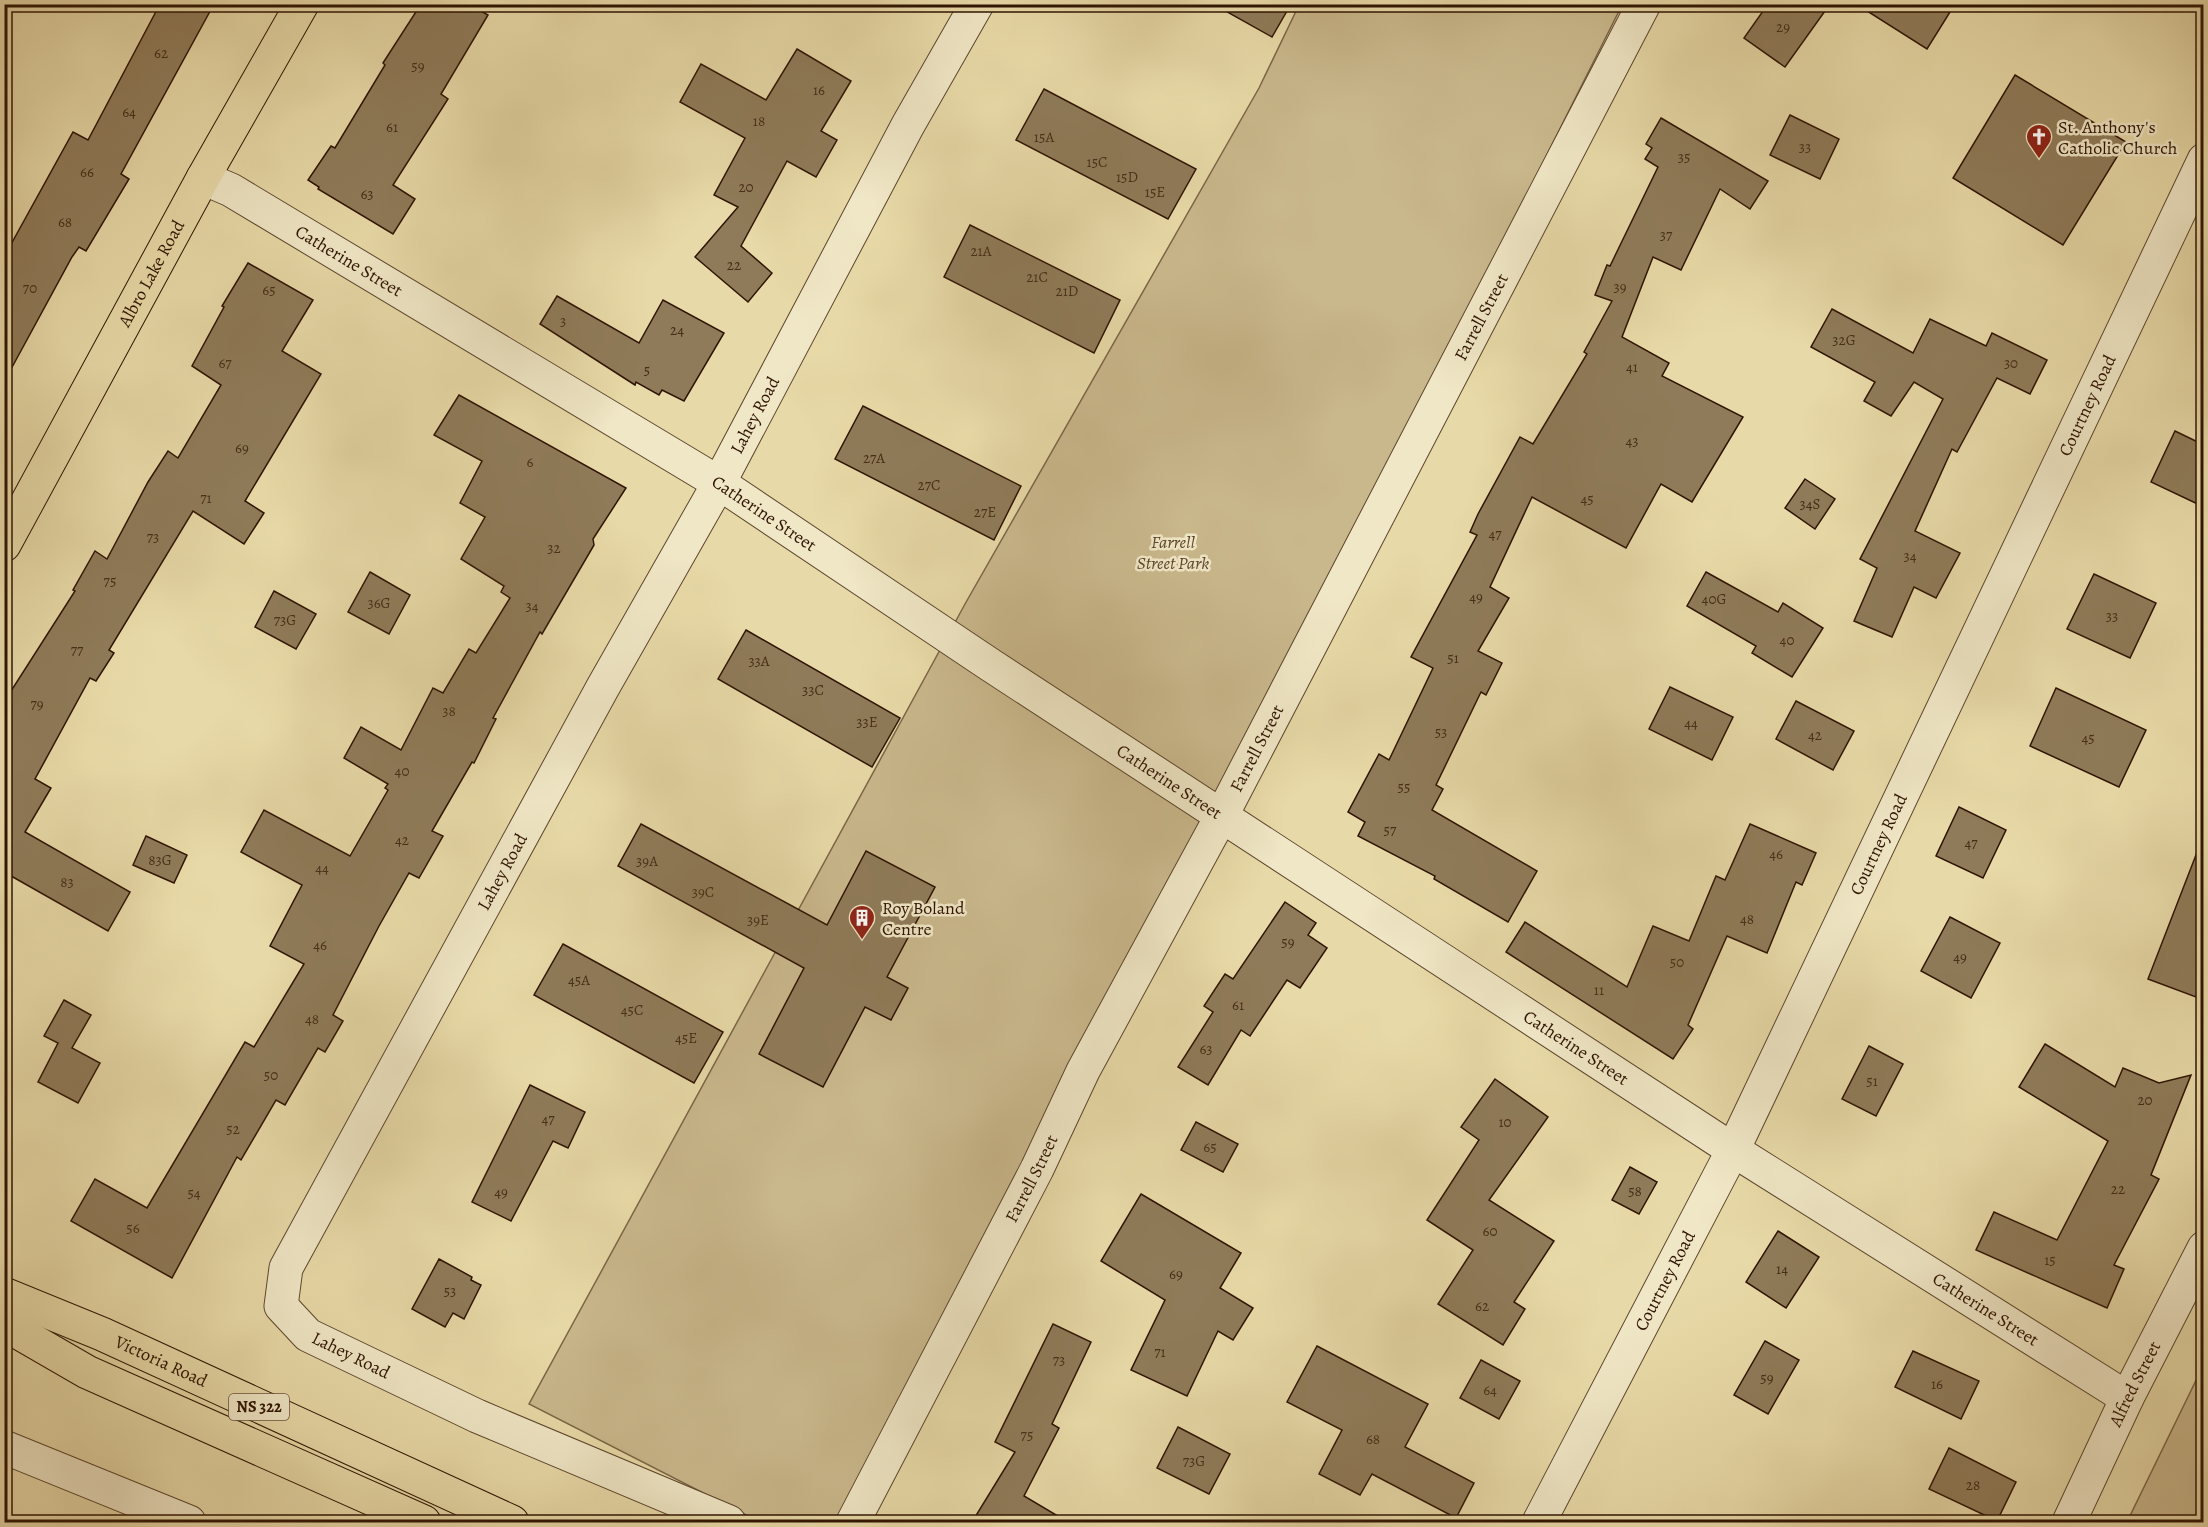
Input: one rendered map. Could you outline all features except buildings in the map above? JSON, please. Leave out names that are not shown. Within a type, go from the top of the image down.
[{"type":"main road","name":"Albro Lake Road","points":[[4,545],[203,178],[302,4]]},
{"type":"main road","name":"Victoria Road","points":[[4,1294],[102,1334],[512,1522]]},
{"type":"main road","name":"NS 322","points":[[4,1324],[87,1372],[424,1522]]},
{"type":"street","name":"Lahey Road","points":[[729,1522],[477,1416],[308,1335],[281,1306],[286,1268],[603,687],[719,483],[908,125],[977,4]]},
{"type":"street","name":"Farrell Street","points":[[854,1522],[1037,1169],[1083,1071],[1222,815],[1644,4]]},
{"type":"street","name":"Courtney Road","points":[[1539,1522],[1733,1150],[2204,160]]},
{"type":"street","name":"Catherine Street","points":[[203,178],[231,190],[719,483],[989,664],[1733,1150],[2127,1398]]},
{"type":"street","name":"Alfred Street","points":[[2069,1522],[2127,1398],[2204,1248]]},
{"type":"street","points":[[4,1448],[189,1522]]},
{"type":"green space","name":"Farrell Street Park","points":[[1299,5],[1622,5],[1233,781],[841,1522],[760,1522],[529,1404],[965,604],[1259,88]]},
{"type":"green space","points":[[2203,1366],[2203,1522],[2127,1522]]},
{"type":"place","name":"St. Anthony's Catholic Church","points":[[2039,160]]},
{"type":"place","name":"Roy Boland Centre","points":[[862,941]]}]
